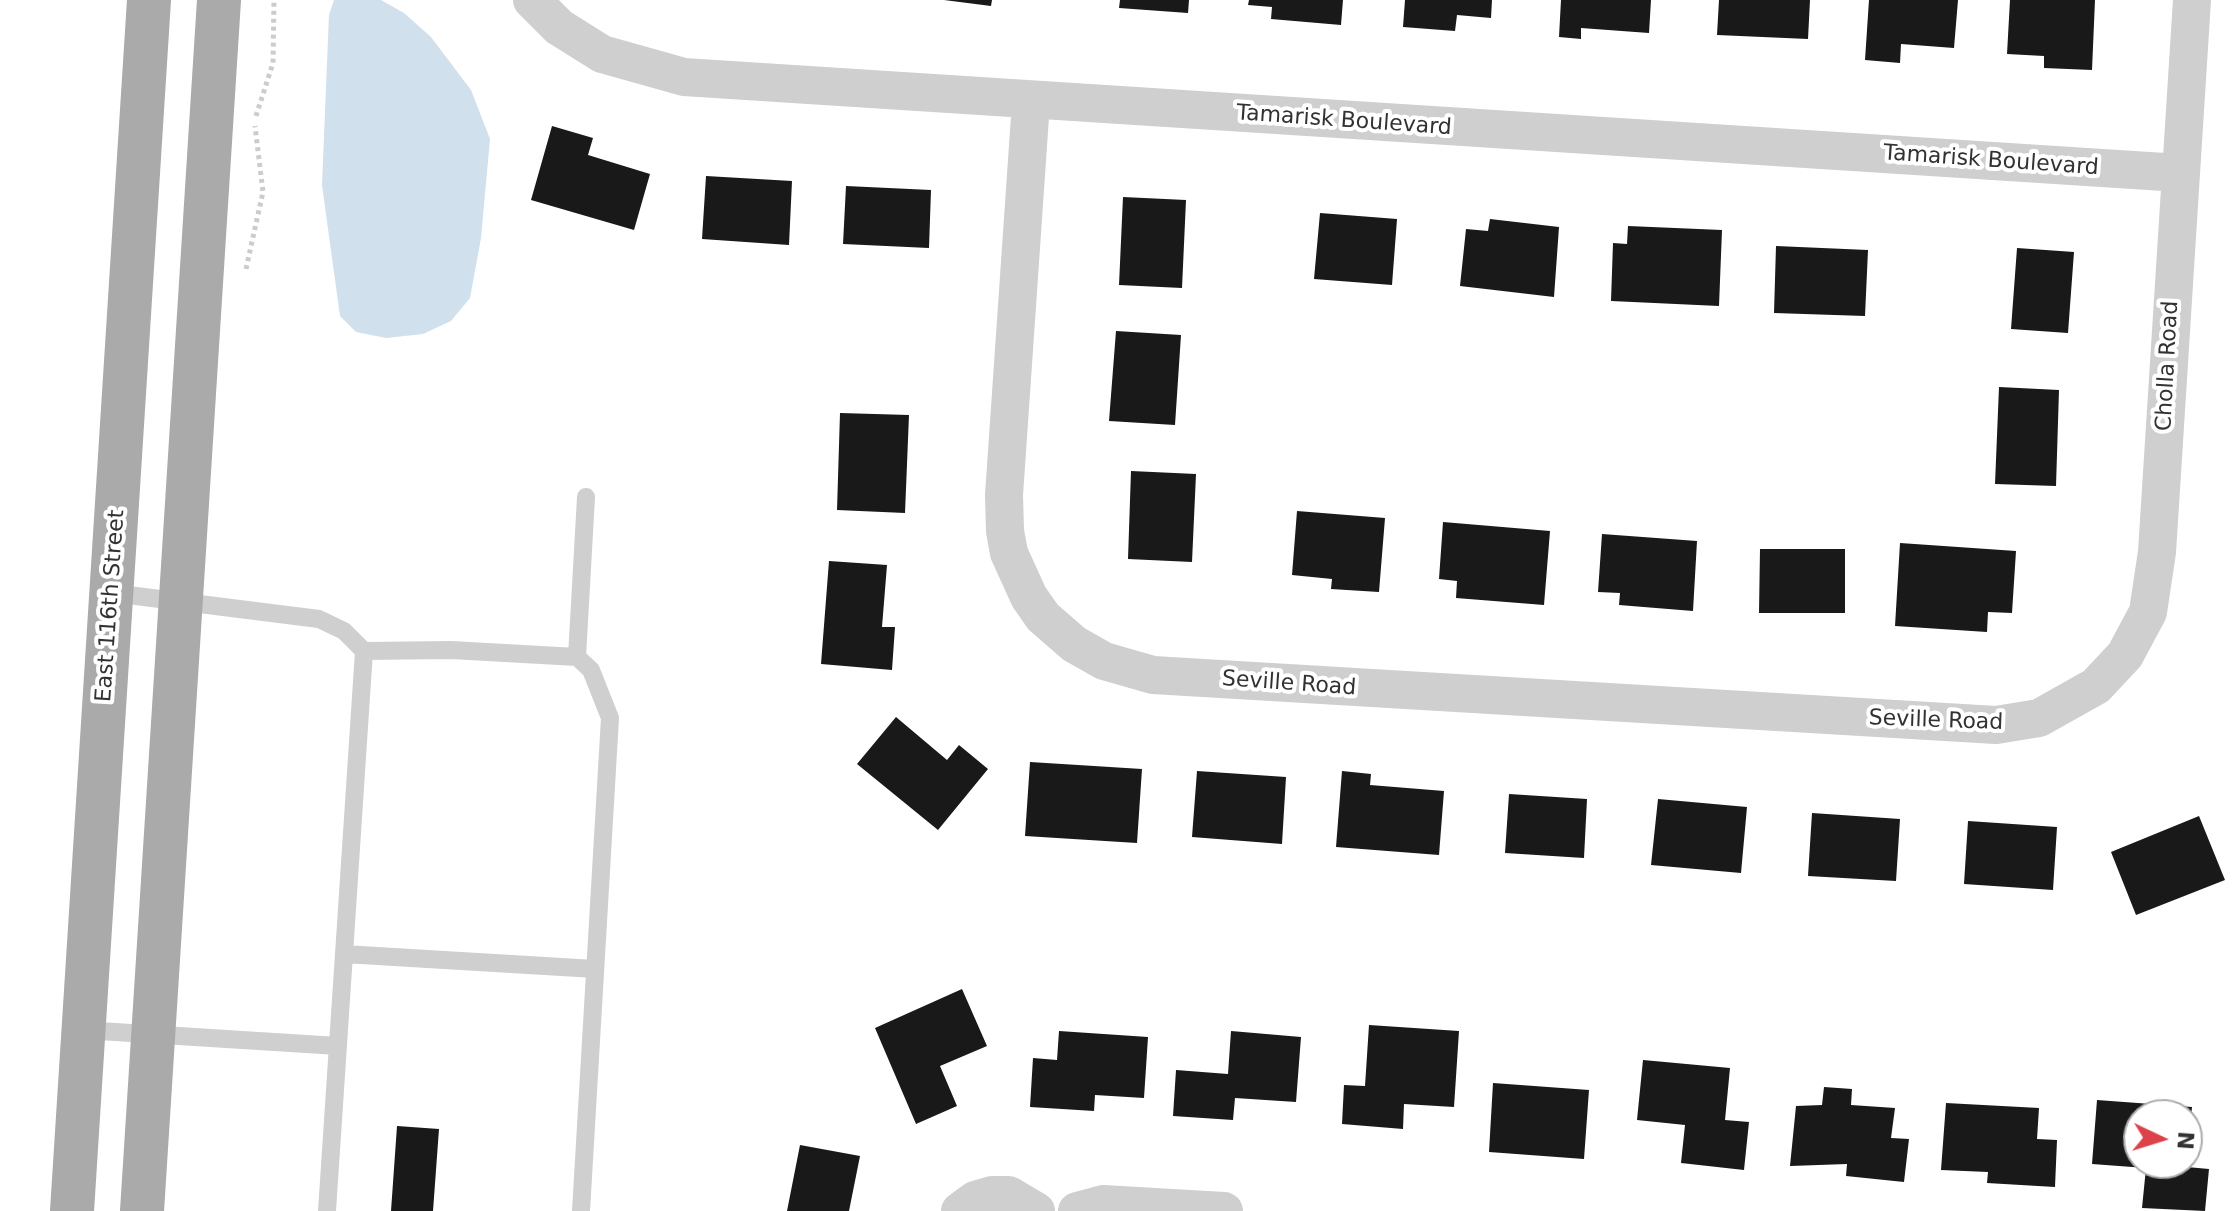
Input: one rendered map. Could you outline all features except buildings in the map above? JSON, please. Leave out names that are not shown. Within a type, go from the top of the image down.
[{"type":"main road","name":"East 116th Street","points":[[72,1211],[149,0]]},
{"type":"main road","points":[[142,1211],[219,0]]},
{"type":"street","name":"Tamarisk Boulevard","points":[[532,0],[559,27],[602,54],[660,73],[1031,102],[2180,173]]},
{"type":"street","name":"Cholla Road","points":[[2072,703],[2113,671],[2138,635],[2148,612],[2157,552],[2192,0]]},
{"type":"street","name":"Seville Road","points":[[1031,102],[1004,495],[1005,531],[1017,573],[1043,617],[1074,644],[1104,661],[1153,675],[1972,726],[2018,723],[2072,703]]},
{"type":"street","points":[[960,1211],[975,1200],[992,1195],[1009,1195],[1036,1211]]},
{"type":"street","points":[[1077,1211],[1103,1204],[1224,1211]]},
{"type":"lane","points":[[577,657],[586,497]]},
{"type":"lane","points":[[112,593],[181,599],[319,619],[344,631],[364,651],[451,650],[577,657],[591,670],[610,718],[581,1211]]},
{"type":"lane","points":[[327,1211],[364,651]]},
{"type":"lane","points":[[344,954],[595,969]]},
{"type":"lane","points":[[83,1030],[338,1046]]},
{"type":"water","points":[[334,0],[381,0],[404,13],[431,37],[471,90],[490,139],[481,238],[470,298],[451,321],[423,334],[386,338],[356,332],[340,316],[322,185],[329,15]]}]
